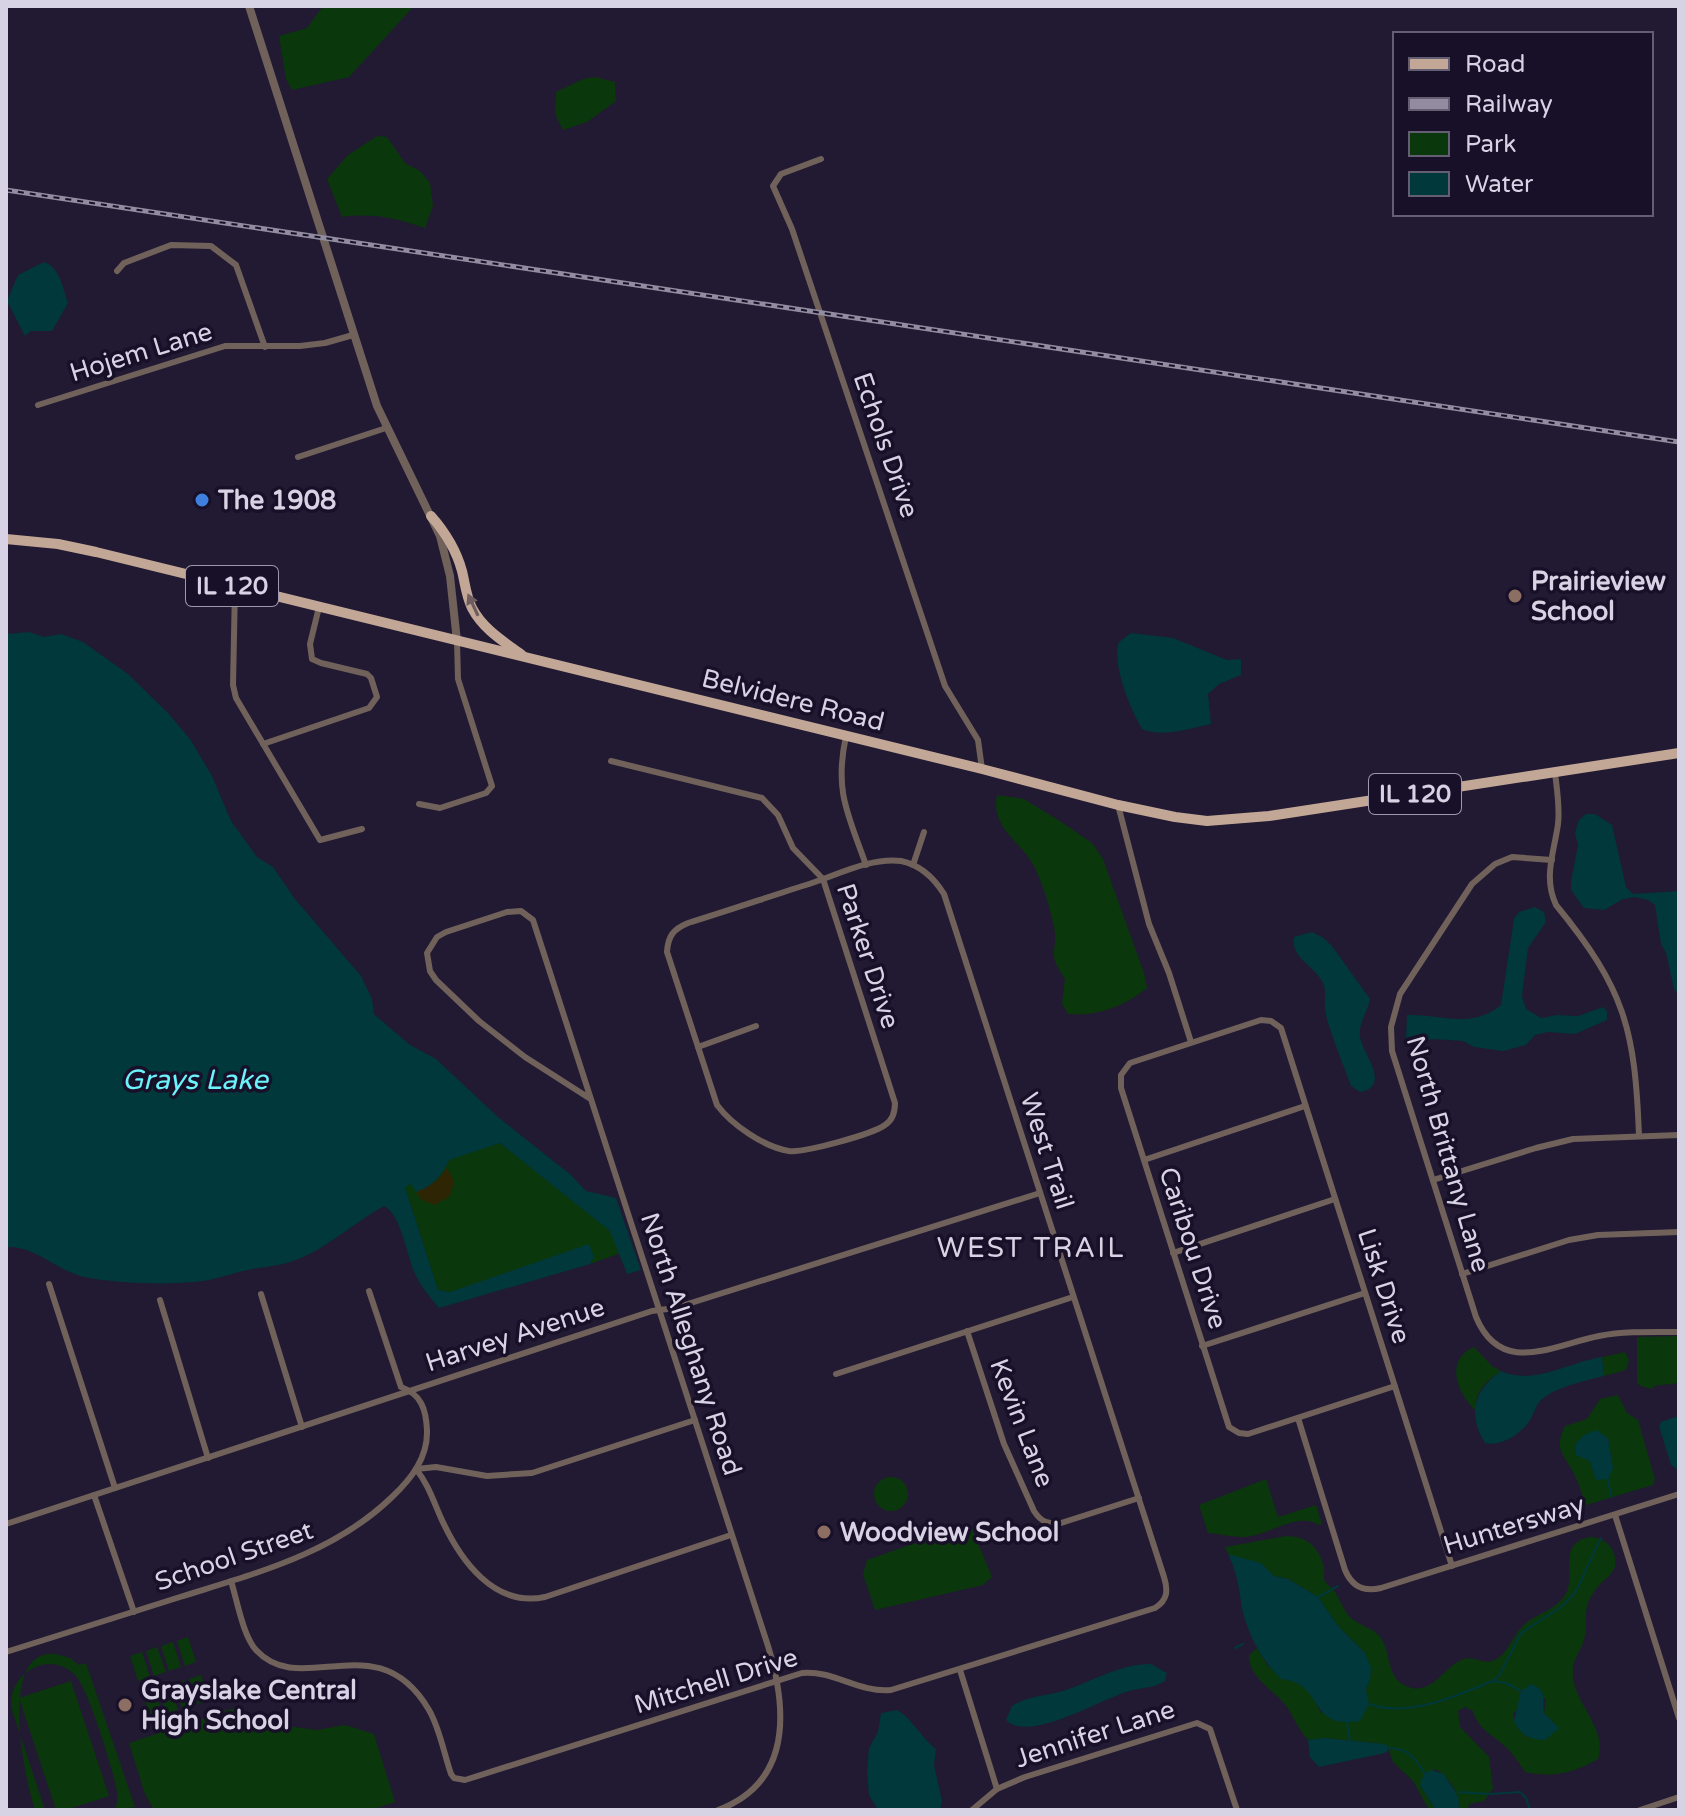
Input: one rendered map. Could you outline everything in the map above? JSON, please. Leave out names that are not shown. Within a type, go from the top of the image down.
[{"type":"main road","points":[[431,516],[453,546],[470,604],[478,617],[493,634],[527,658]]},
{"type":"main road","name":"IL 120","points":[[6,539],[58,544],[457,641]]},
{"type":"main road","name":"Belvidere Road","points":[[457,641],[1118,805]]},
{"type":"main road","name":"IL 120","points":[[1118,805],[1207,821],[1235,821],[1679,753]]},
{"type":"street","points":[[249,6],[353,335],[386,428],[440,536],[450,576],[458,679],[492,786],[486,793],[440,808],[419,804]]},
{"type":"street","name":"Echols Drive","points":[[821,159],[781,174],[773,186],[792,229],[945,686],[978,740],[982,769]]},
{"type":"street","points":[[117,271],[124,263],[171,245],[211,246],[236,265],[265,347]]},
{"type":"street","name":"Hojem Lane","points":[[38,405],[225,346],[325,343],[353,335]]},
{"type":"street","points":[[298,457],[386,428]]},
{"type":"street","points":[[235,587],[233,685],[236,698],[320,840],[362,829]]},
{"type":"street","points":[[263,744],[363,711],[377,697],[371,678],[360,671],[312,659],[310,644],[319,607]]},
{"type":"street","points":[[846,736],[839,775],[843,803],[866,865]]},
{"type":"street","name":"Parker Drive","points":[[611,761],[762,798],[778,815],[793,848],[823,879],[895,1109],[890,1120],[880,1128],[803,1151],[785,1150],[733,1124],[717,1105],[698,1047]]},
{"type":"street","points":[[1555,773],[1559,812],[1548,882],[1556,905],[1604,970],[1626,1020],[1636,1072],[1639,1136]]},
{"type":"street","points":[[1118,805],[1149,924],[1169,973],[1191,1042]]},
{"type":"street","points":[[756,1026],[698,1047],[667,952],[671,935],[676,929],[866,865],[889,861],[913,865],[924,832]]},
{"type":"street","name":"North Brittany Lane","points":[[1552,860],[1512,857],[1485,872],[1462,897],[1396,1004],[1391,1027],[1392,1051],[1481,1328],[1498,1345],[1520,1353],[1532,1353],[1602,1336],[1679,1332]]},
{"type":"street","name":"West Trail","points":[[913,865],[932,876],[944,894],[1139,1498],[1166,1585],[1165,1599]]},
{"type":"street","name":"North Alleghany Road","points":[[589,1098],[525,1057],[479,1021],[436,980],[430,971],[427,953],[437,937],[504,913],[521,911],[533,920],[589,1098],[662,1310],[777,1681],[782,1725],[777,1749],[756,1784],[736,1802]]},
{"type":"street","name":"Lisk Drive","points":[[1191,1042],[1261,1020],[1274,1022],[1283,1031],[1452,1566]]},
{"type":"street","name":"Caribou Drive","points":[[1191,1042],[1130,1063],[1121,1075],[1121,1088],[1228,1425],[1234,1431],[1248,1434],[1298,1418]]},
{"type":"street","points":[[1144,1160],[1305,1106]]},
{"type":"street","points":[[1433,1180],[1573,1139],[1679,1135]]},
{"type":"street","name":"Harvey Avenue","points":[[6,1524],[652,1311],[675,1308],[1040,1193]]},
{"type":"street","points":[[1173,1253],[1335,1199]]},
{"type":"street","points":[[1462,1274],[1569,1240],[1598,1235],[1679,1232]]},
{"type":"street","points":[[49,1284],[115,1488]]},
{"type":"street","name":"School Street","points":[[6,1652],[301,1557],[352,1531],[398,1492],[416,1469],[427,1441],[427,1426],[419,1397],[401,1387],[369,1291]]},
{"type":"street","points":[[1202,1346],[1365,1293]]},
{"type":"street","points":[[261,1294],[302,1427]]},
{"type":"street","points":[[836,1374],[1073,1297]]},
{"type":"street","points":[[160,1300],[208,1458]]},
{"type":"street","name":"Kevin Lane","points":[[967,1331],[1004,1444],[1034,1511],[1042,1521],[1061,1523],[1139,1498]]},
{"type":"street","points":[[1298,1418],[1395,1386]]},
{"type":"street","name":"Huntersway","points":[[1298,1418],[1345,1570],[1353,1583],[1370,1590],[1679,1494]]},
{"type":"street","points":[[416,1469],[436,1467],[487,1476],[532,1473],[695,1420]]},
{"type":"street","points":[[416,1469],[428,1483],[441,1517],[463,1555],[487,1584],[517,1599],[545,1597],[731,1535]]},
{"type":"street","points":[[94,1495],[134,1612]]},
{"type":"street","points":[[1615,1515],[1679,1718]]},
{"type":"street","name":"Mitchell Drive","points":[[231,1581],[252,1645],[270,1662],[297,1669],[362,1664],[391,1673],[407,1683],[430,1712],[451,1774],[459,1780],[813,1672],[831,1675],[868,1691],[881,1691],[960,1670],[1155,1608],[1165,1599]]},
{"type":"street","points":[[960,1670],[997,1789]]},
{"type":"street","name":"Jennifer Lane","points":[[972,1810],[997,1789],[1025,1777],[1197,1723],[1210,1729],[1237,1810]]},
{"type":"street","points":[[1640,1810],[1679,1797]]},
{"type":"street","points":[[718,1810],[736,1802],[742,1810]]},
{"type":"green space","points":[[323,6],[414,6],[349,77],[292,90],[286,79],[279,36],[307,28]]},
{"type":"green space","points":[[595,77],[615,82],[616,101],[587,122],[563,130],[555,114],[556,92],[583,79]]},
{"type":"green space","points":[[377,136],[387,137],[405,163],[420,171],[430,183],[433,206],[425,228],[384,217],[342,217],[327,179],[348,155]]},
{"type":"green space","points":[[997,795],[1024,799],[1092,843],[1103,859],[1147,988],[1120,1005],[1100,1012],[1068,1014],[1062,1004],[1065,979],[1054,957],[1054,927],[1046,897],[1035,868],[998,817]]},
{"type":"green space","points":[[500,1143],[600,1221],[610,1231],[621,1253],[590,1264],[592,1261],[450,1292],[438,1290],[405,1187],[408,1183],[413,1185],[452,1158]]},
{"type":"green space","points":[[1679,1336],[1679,1383],[1653,1386],[1653,1389],[1640,1386],[1637,1382],[1637,1337]]},
{"type":"green space","points":[[1474,1347],[1501,1371],[1479,1392],[1476,1411],[1463,1395],[1456,1368],[1465,1353]]},
{"type":"green space","points":[[1625,1352],[1629,1360],[1626,1370],[1604,1376],[1602,1357]]},
{"type":"green space","points":[[1618,1395],[1627,1413],[1638,1420],[1655,1479],[1653,1485],[1586,1505],[1576,1478],[1561,1452],[1560,1441],[1565,1426],[1587,1419],[1600,1399]],"holes":[[[1608,1438],[1613,1468],[1596,1479],[1590,1461],[1580,1456]]]},
{"type":"green space","points":[[891,1477],[903,1482],[908,1494],[903,1506],[891,1511],[879,1506],[874,1494],[879,1482]]},
{"type":"green space","points":[[1266,1479],[1278,1517],[1316,1505],[1322,1524],[1292,1522],[1245,1537],[1208,1533],[1199,1505]]},
{"type":"green space","points":[[970,1524],[992,1577],[983,1585],[875,1610],[863,1574],[867,1560]]},
{"type":"green space","points":[[1286,1536],[1311,1544],[1322,1560],[1325,1581],[1346,1612],[1378,1634],[1398,1681],[1421,1688],[1436,1681],[1461,1660],[1470,1658],[1486,1662],[1500,1657],[1522,1627],[1557,1604],[1565,1595],[1570,1554],[1575,1544],[1589,1537],[1603,1540],[1613,1551],[1615,1566],[1588,1603],[1584,1640],[1573,1668],[1577,1692],[1598,1736],[1598,1759],[1563,1773],[1525,1772],[1509,1750],[1483,1728],[1473,1711],[1465,1707],[1458,1711],[1460,1727],[1489,1757],[1493,1788],[1484,1801],[1469,1804],[1468,1810],[1458,1810],[1453,1786],[1435,1769],[1420,1785],[1436,1810],[1429,1810],[1413,1781],[1393,1762],[1388,1748],[1383,1744],[1324,1738],[1308,1740],[1287,1707],[1257,1677],[1249,1655],[1257,1648],[1268,1666],[1309,1690],[1321,1713],[1366,1690],[1370,1680],[1365,1653],[1338,1626],[1318,1597],[1288,1579],[1274,1576],[1253,1561],[1228,1554],[1225,1547]],"holes":[[[1521,1690],[1546,1699],[1544,1713],[1554,1723],[1527,1737],[1517,1727],[1513,1714],[1518,1708]]]},
{"type":"green space","points":[[188,1637],[196,1662],[185,1666],[177,1641]]},
{"type":"green space","points":[[173,1642],[181,1667],[169,1671],[161,1646]]},
{"type":"green space","points":[[157,1647],[166,1672],[154,1676],[146,1651]]},
{"type":"green space","points":[[142,1652],[150,1677],[138,1681],[130,1656]]},
{"type":"green space","points":[[56,1654],[70,1658],[79,1665],[86,1663],[135,1807],[115,1810],[117,1794],[111,1767],[93,1713],[76,1676],[54,1664],[42,1665],[26,1673],[38,1657]]},
{"type":"green space","points":[[26,1673],[21,1689],[20,1736],[12,1710],[12,1697],[15,1686]]},
{"type":"green space","points":[[201,1675],[209,1701],[197,1704],[189,1679]]},
{"type":"green space","points":[[185,1680],[193,1705],[182,1709],[174,1684]]},
{"type":"green space","points":[[71,1681],[109,1796],[66,1810],[56,1810],[19,1698]]},
{"type":"green space","points":[[170,1685],[178,1710],[166,1714],[158,1689]]},
{"type":"green space","points":[[154,1690],[163,1715],[151,1719],[143,1694]]},
{"type":"green space","points":[[237,1707],[271,1724],[317,1730],[345,1725],[374,1734],[395,1802],[371,1810],[154,1810],[145,1794],[129,1743]]},
{"type":"green space","points":[[20,1736],[45,1810],[35,1810]]},
{"type":"sand","points":[[447,1168],[454,1181],[450,1196],[435,1205],[422,1200],[416,1192],[437,1180]]},
{"type":"water","points":[[44,262],[57,273],[68,303],[52,331],[31,331],[25,336],[7,301],[18,275]]},
{"type":"water","name":"Grays Lake","points":[[29,632],[44,637],[61,634],[83,642],[128,674],[168,713],[190,739],[212,776],[231,821],[257,857],[273,867],[295,899],[361,976],[372,999],[374,1014],[410,1045],[436,1059],[498,1117],[571,1175],[586,1191],[616,1198],[641,1270],[627,1274],[610,1231],[500,1143],[449,1160],[436,1180],[422,1190],[416,1192],[411,1184],[405,1187],[438,1290],[450,1292],[589,1244],[594,1257],[590,1264],[439,1308],[416,1276],[400,1227],[384,1206],[301,1258],[201,1281],[138,1283],[84,1277],[26,1250],[6,1247],[6,634]]},
{"type":"water","points":[[1131,633],[1173,638],[1227,660],[1241,659],[1241,675],[1219,684],[1208,694],[1211,724],[1158,733],[1142,729],[1128,699],[1118,662],[1119,642]]},
{"type":"water","points":[[1586,814],[1595,814],[1612,825],[1626,887],[1633,894],[1679,891],[1679,996],[1674,989],[1661,944],[1655,905],[1635,897],[1623,899],[1604,910],[1584,908],[1571,890],[1578,845],[1575,833],[1579,820]]},
{"type":"water","points":[[1535,907],[1544,912],[1546,922],[1528,948],[1522,996],[1526,1009],[1541,1018],[1578,1016],[1603,1007],[1607,1011],[1607,1020],[1575,1034],[1548,1032],[1535,1035],[1526,1045],[1503,1051],[1474,1047],[1463,1041],[1434,1039],[1415,1043],[1406,1039],[1407,1015],[1467,1019],[1489,1013],[1501,1005],[1514,919],[1519,912]]},
{"type":"water","points":[[1312,932],[1332,946],[1370,999],[1360,1027],[1360,1037],[1375,1076],[1369,1089],[1360,1092],[1351,1086],[1332,1035],[1326,1015],[1323,983],[1299,957],[1294,945],[1294,937]]},
{"type":"water","points":[[1602,1357],[1604,1376],[1552,1393],[1539,1402],[1520,1432],[1503,1442],[1485,1443],[1476,1422],[1476,1403],[1485,1386],[1501,1371],[1526,1376]]},
{"type":"water","points":[[1679,1418],[1678,1470],[1671,1465],[1659,1426],[1661,1422]]},
{"type":"water","points":[[1596,1430],[1608,1438],[1613,1468],[1608,1479],[1596,1480],[1590,1461],[1576,1455],[1575,1444],[1584,1435]]},
{"type":"water","points":[[1228,1554],[1261,1563],[1274,1576],[1288,1579],[1318,1597],[1338,1626],[1365,1653],[1371,1668],[1366,1690],[1369,1704],[1360,1721],[1331,1719],[1305,1689],[1295,1682],[1281,1679],[1268,1664],[1248,1628],[1236,1574]]},
{"type":"water","points":[[1151,1664],[1167,1673],[1165,1681],[1117,1695],[1048,1723],[1017,1726],[1006,1720],[1012,1706],[1025,1700],[1066,1690],[1119,1669]]},
{"type":"water","points":[[1531,1684],[1542,1692],[1544,1713],[1559,1728],[1545,1740],[1526,1736],[1514,1721],[1521,1691]]},
{"type":"water","points":[[897,1710],[936,1749],[934,1765],[942,1801],[940,1810],[878,1810],[869,1795],[869,1748],[878,1732],[881,1713]]},
{"type":"water","points":[[1324,1738],[1383,1744],[1387,1745],[1388,1751],[1319,1767],[1310,1757],[1308,1740]]},
{"type":"water","points":[[1431,1770],[1444,1774],[1457,1795],[1458,1810],[1436,1810],[1420,1785],[1424,1774]]},
{"type":"waterway","points":[[1608,1479],[1611,1497]]},
{"type":"waterway","points":[[1369,1704],[1383,1708],[1415,1707],[1447,1699],[1499,1676],[1521,1633],[1561,1607],[1575,1593],[1601,1538]]},
{"type":"waterway","points":[[1318,1597],[1338,1586]]},
{"type":"waterway","points":[[1235,1648],[1243,1644]]},
{"type":"waterway","points":[[1492,1681],[1506,1683],[1521,1691]]},
{"type":"waterway","points":[[1347,1723],[1350,1741]]},
{"type":"waterway","points":[[1388,1748],[1410,1755],[1425,1774]]},
{"type":"waterway","points":[[1458,1792],[1520,1792],[1530,1810]]},
{"type":"railway","points":[[6,190],[1679,442]]},
{"type":"place","name":"The 1908","points":[[202,500]]},
{"type":"place","name":"Prairieview School","points":[[1515,596]]},
{"type":"place","name":"Woodview School","points":[[824,1532]]},
{"type":"place","name":"Grayslake Central High School","points":[[125,1705]]},
{"type":"district","name":"WEST TRAIL","points":[[1031,1248]]}]
